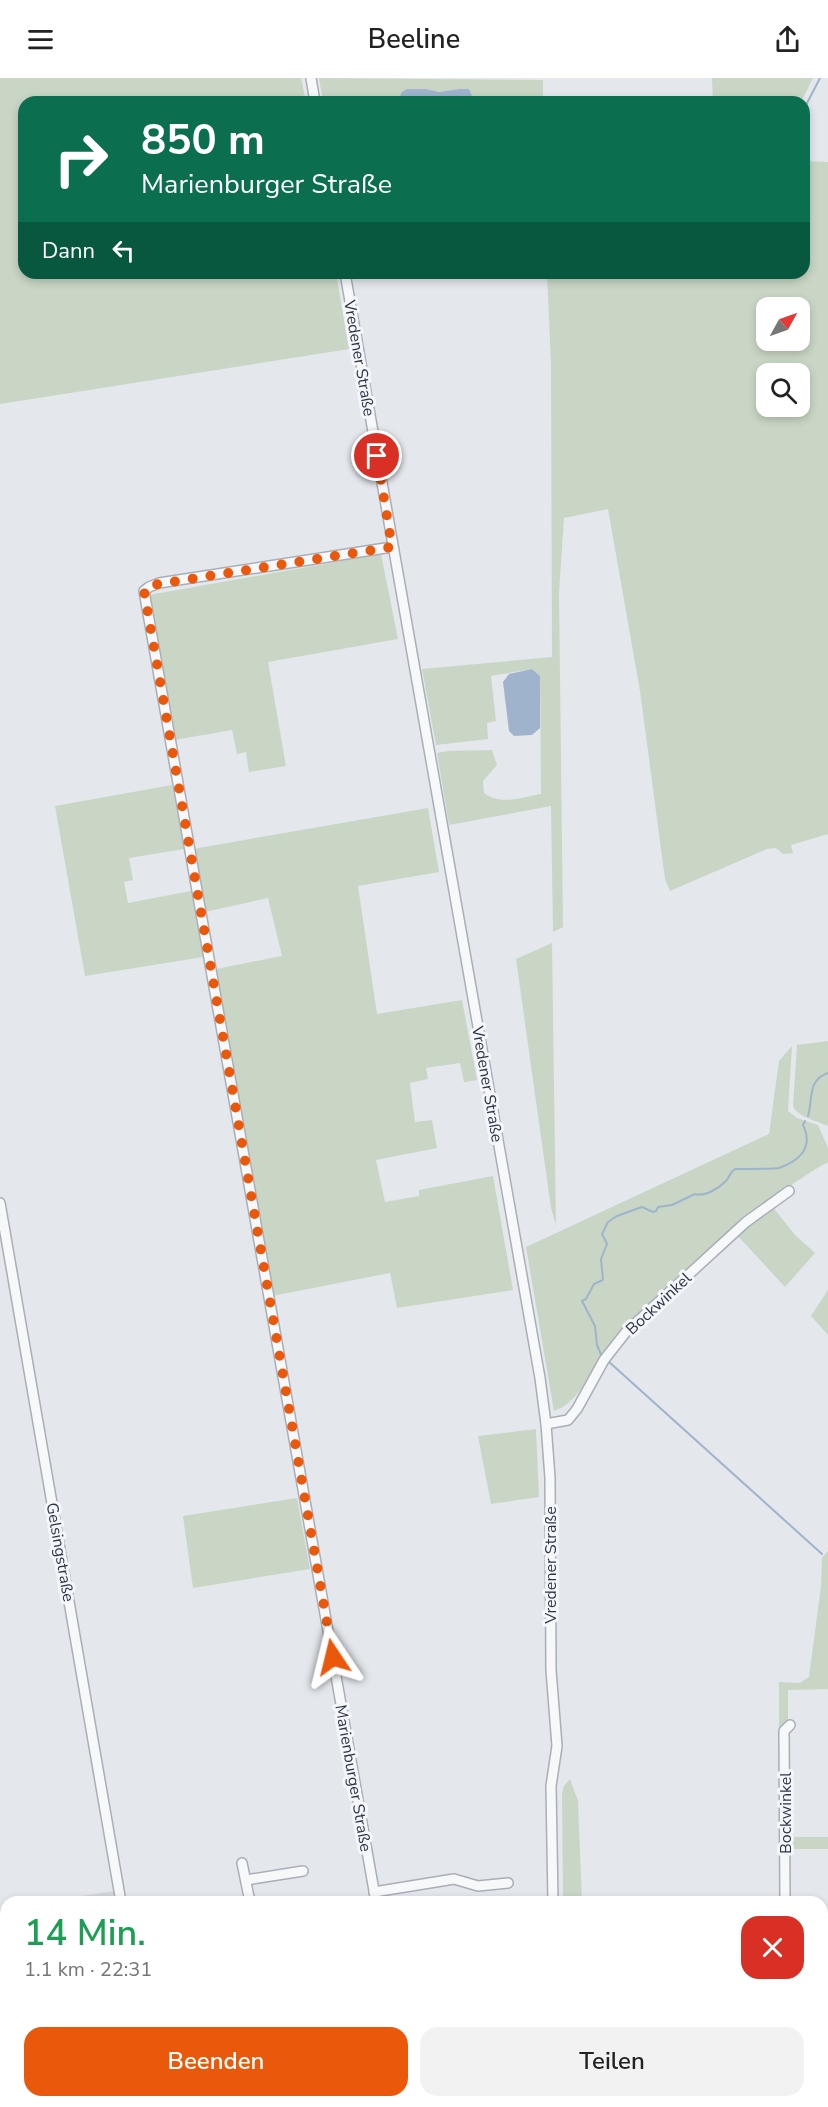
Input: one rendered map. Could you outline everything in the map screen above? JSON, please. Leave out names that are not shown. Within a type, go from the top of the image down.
[{"type":"street","points":[[311,78],[314,96]]},
{"type":"street","name":"Vredener Straße","points":[[346,279],[540,1378],[546,1424],[549,1478],[551,1670],[557,1746],[551,1786],[553,1896]]},
{"type":"street","name":"Marienburger Straße","points":[[375,1896],[144,591],[149,586],[159,584],[392,547]]},
{"type":"street","name":"Bockwinkel","points":[[546,1424],[568,1420],[577,1409],[604,1360],[626,1332],[746,1222],[789,1191]]},
{"type":"street","name":"Gelsingstraße","points":[[0,1203],[120,1896]]},
{"type":"street","name":"Bockwinkel","points":[[785,1896],[784,1731],[790,1725]]},
{"type":"street","points":[[242,1863],[249,1896]]},
{"type":"street","points":[[246,1880],[303,1871]]},
{"type":"street","points":[[379,1896],[454,1879],[478,1886],[508,1883]]},
{"type":"shaded area","points":[[114,1891],[115,1896],[82,1896]]},
{"type":"green space","points":[[0,78],[301,78],[305,96],[18,96],[18,279],[337,279],[349,349],[0,404]]},
{"type":"green space","points":[[319,78],[543,80],[543,96],[472,96],[469,89],[439,92],[426,89],[399,96],[322,96]]},
{"type":"green space","points":[[712,78],[813,78],[804,96],[713,96]]},
{"type":"green space","points":[[810,161],[828,162],[828,834],[791,845],[793,853],[783,854],[776,848],[767,849],[670,891],[665,879],[640,691],[608,509],[564,518],[559,593],[563,927],[553,932],[551,806],[449,825],[437,753],[492,750],[497,765],[483,781],[484,793],[504,800],[541,794],[540,676],[532,669],[491,676],[496,721],[487,723],[488,739],[436,745],[422,669],[552,657],[551,364],[547,279],[810,279]]},
{"type":"green space","points":[[381,554],[398,639],[268,662],[286,766],[249,772],[246,752],[237,754],[232,730],[174,740],[149,595]]},
{"type":"green space","points":[[172,785],[184,849],[129,858],[133,880],[124,882],[128,903],[191,891],[203,957],[85,976],[55,806]]},
{"type":"green space","points":[[428,808],[439,872],[358,886],[377,1014],[462,1000],[477,1080],[464,1082],[460,1063],[426,1068],[428,1079],[410,1083],[415,1122],[432,1120],[437,1148],[376,1160],[385,1202],[419,1196],[419,1190],[493,1176],[513,1290],[397,1308],[390,1273],[272,1296],[216,969],[282,956],[268,898],[205,912],[193,849]]},
{"type":"green space","points":[[552,943],[556,1225],[551,1208],[516,959]]},
{"type":"green space","points":[[828,1041],[828,1126],[803,1116],[793,1106],[797,1045]]},
{"type":"green space","points":[[792,1046],[788,1111],[797,1118],[818,1125],[828,1148],[828,1162],[758,1210],[661,1294],[610,1347],[571,1401],[554,1411],[526,1247],[769,1134],[779,1061]]},
{"type":"green space","points":[[772,1206],[795,1235],[815,1253],[785,1287],[737,1235]]},
{"type":"green space","points":[[828,1290],[828,1335],[811,1316]]},
{"type":"green space","points":[[536,1429],[539,1497],[491,1504],[478,1436]]},
{"type":"green space","points":[[297,1498],[310,1569],[193,1588],[183,1516]]},
{"type":"green space","points":[[828,1551],[828,1689],[788,1690],[788,1739],[779,1731],[779,1682],[800,1683],[809,1677],[821,1586],[822,1558]]},
{"type":"green space","points":[[570,1779],[578,1801],[582,1896],[563,1896],[562,1794],[564,1786]]},
{"type":"green space","points":[[788,1837],[828,1837],[828,1849],[788,1849]]},
{"type":"water","points":[[407,89],[439,92],[469,89],[472,96],[400,96]]},
{"type":"water","points":[[532,669],[540,676],[540,728],[532,735],[514,736],[509,731],[503,682],[509,674]]},
{"type":"waterway","points":[[810,97],[820,78]]},
{"type":"waterway","points":[[808,1116],[814,1085],[821,1076],[828,1073]]},
{"type":"waterway","points":[[602,1357],[597,1345],[595,1326],[582,1301],[586,1299],[594,1284],[603,1280],[601,1259],[607,1244],[602,1234],[608,1222],[617,1216],[642,1207],[653,1212],[658,1207],[672,1205],[695,1194],[707,1193],[723,1184],[735,1169],[779,1168],[793,1162],[806,1147],[807,1140],[803,1125],[805,1121]]},
{"type":"waterway","points":[[608,1361],[822,1554]]},
{"type":"route","points":[[333,1657],[144,591],[149,586],[159,584],[392,547],[377,456]]}]
